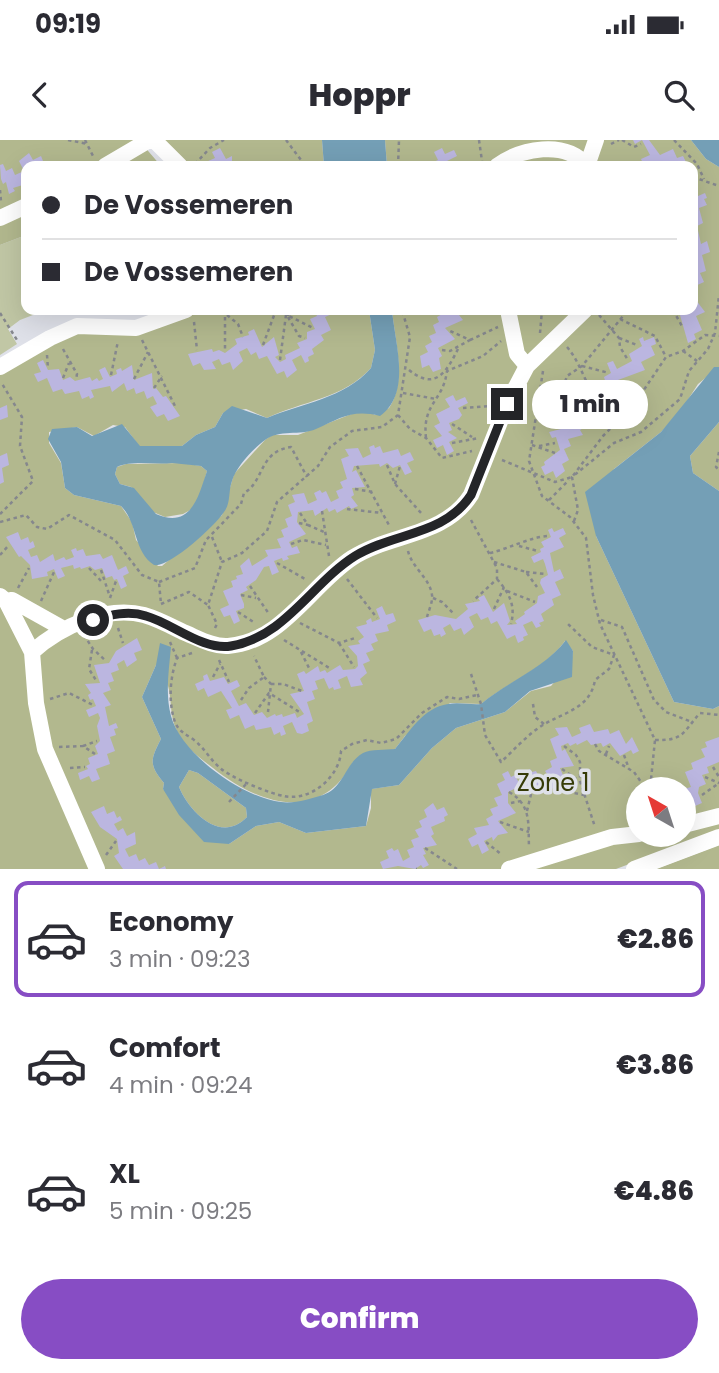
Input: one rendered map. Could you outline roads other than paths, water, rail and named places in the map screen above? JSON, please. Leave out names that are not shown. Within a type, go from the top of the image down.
[{"type":"street","points":[[104,161],[151,140],[174,161]]},
{"type":"street","points":[[588,161],[596,140]]},
{"type":"street","points":[[506,161],[522,153],[551,148],[572,153],[581,161]]},
{"type":"street","points":[[0,218],[21,208]]},
{"type":"street","points":[[0,368],[55,335],[77,326],[136,328],[172,315]]},
{"type":"street","points":[[32,652],[70,626],[126,613],[163,623],[212,644],[246,641],[275,626],[338,570],[372,546],[433,527],[462,509],[471,495],[507,404],[527,366],[580,315]]},
{"type":"street","points":[[510,322],[517,354],[527,366]]},
{"type":"street","points":[[6,599],[70,626]]},
{"type":"street","points":[[6,599],[32,652],[36,703],[46,751],[97,869]]},
{"type":"street","points":[[696,822],[719,816]]},
{"type":"street","points":[[510,869],[626,837]]},
{"type":"street","points":[[634,869],[719,837]]},
{"type":"water","points":[[322,140],[385,140],[387,161],[324,161]]},
{"type":"water","points":[[691,140],[719,140],[719,167],[706,159]]},
{"type":"water","points":[[370,315],[393,315],[399,381],[390,406],[380,416],[354,414],[310,431],[277,435],[265,440],[237,470],[228,505],[219,518],[191,545],[161,564],[154,565],[142,552],[130,520],[121,506],[74,495],[65,488],[61,462],[48,439],[52,429],[77,427],[92,436],[122,424],[140,446],[182,446],[196,435],[215,427],[223,413],[232,406],[267,418],[348,387],[371,368],[375,350]],"holes":[[[172,463],[201,466],[207,471],[192,507],[178,517],[168,518],[156,514],[134,488],[120,484],[115,474],[117,467],[130,464]]]},
{"type":"water","points":[[714,367],[719,367],[719,422],[690,456],[693,473],[719,491],[719,706],[713,709],[674,702],[596,536],[585,492],[661,432]]},
{"type":"water","points":[[566,640],[573,651],[572,677],[530,691],[505,712],[456,728],[432,748],[399,785],[372,789],[366,826],[306,833],[279,822],[256,826],[229,844],[204,842],[179,815],[163,789],[164,783],[154,767],[153,757],[161,739],[142,697],[156,665],[160,643],[171,647],[169,708],[177,730],[187,745],[200,759],[232,783],[266,799],[286,802],[307,800],[330,792],[357,757],[370,751],[395,749],[431,710],[452,703],[481,704],[548,659]],"holes":[[[189,770],[198,773],[246,808],[247,817],[237,825],[227,827],[207,822],[198,815],[179,787]]]},
{"type":"park label","name":"Zone 1","points":[[553,783]]}]
